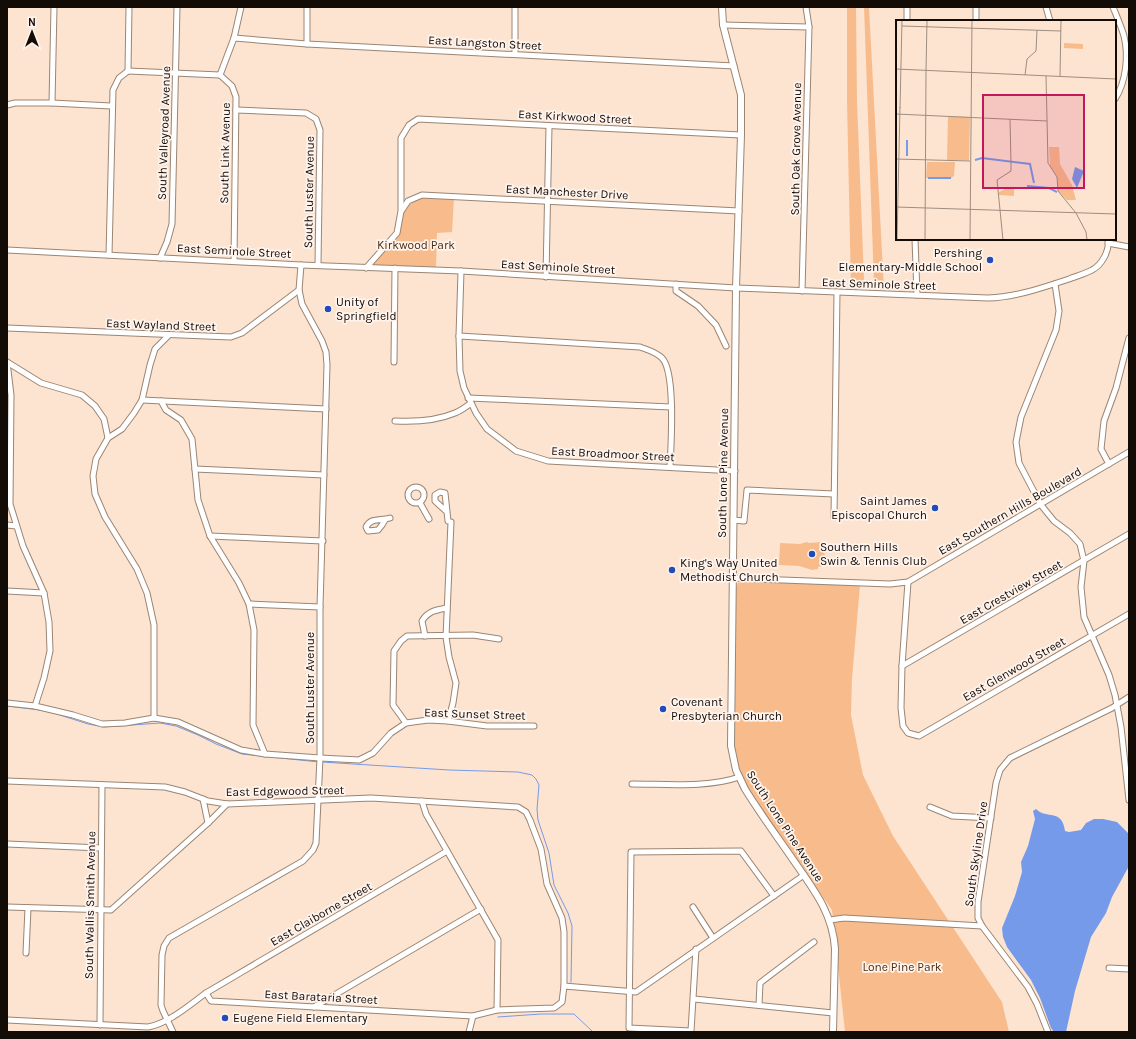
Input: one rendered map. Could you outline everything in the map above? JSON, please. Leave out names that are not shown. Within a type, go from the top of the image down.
[{"type":"main road","name":"South Lone Pine Avenue","points":[[722,7],[724,25],[741,95],[736,288],[730,739],[733,758],[739,777],[749,796],[820,898],[830,920],[835,949],[833,1032]]},
{"type":"street","points":[[52,104],[54,7]]},
{"type":"street","points":[[128,72],[129,7]]},
{"type":"street","name":"South Valleyroad Avenue","points":[[160,258],[167,242],[172,224],[177,7]]},
{"type":"street","points":[[109,255],[112,106],[113,90],[119,78],[128,72],[220,75],[234,38],[241,7]]},
{"type":"street","points":[[307,7],[307,44]]},
{"type":"street","points":[[515,54],[516,7]]},
{"type":"street","name":"South Oak Grove Avenue","points":[[802,291],[809,27],[806,7]]},
{"type":"street","points":[[907,7],[907,20]]},
{"type":"street","points":[[976,7],[976,20]]},
{"type":"street","points":[[1046,7],[1050,20]]},
{"type":"street","points":[[1113,7],[1124,37],[1127,68],[1116,97]]},
{"type":"street","points":[[724,25],[809,27]]},
{"type":"street","name":"East Langston Street","points":[[234,38],[307,44],[734,66]]},
{"type":"street","name":"South Link Avenue","points":[[220,75],[232,86],[236,97],[234,261]]},
{"type":"street","points":[[7,105],[52,104],[112,106]]},
{"type":"street","name":"South Luster Avenue","points":[[236,110],[306,113],[316,119],[320,130],[318,265]]},
{"type":"street","name":"East Kirkwood Street","points":[[401,211],[401,138],[410,125],[418,119],[741,135]]},
{"type":"street","points":[[546,276],[549,126]]},
{"type":"street","name":"East Manchester Drive","points":[[401,211],[408,201],[422,194],[739,211]]},
{"type":"street","points":[[366,268],[397,233],[401,211]]},
{"type":"street","points":[[914,240],[917,296]]},
{"type":"street","points":[[1108,241],[1129,247]]},
{"type":"street","name":"East Seminole Street","points":[[7,250],[301,265],[461,271],[736,288],[917,296],[1003,298],[1055,284],[1092,270],[1100,264],[1108,241]]},
{"type":"street","name":"South Luster Avenue","points":[[173,1032],[161,1005],[164,946],[169,938],[295,866],[309,856],[316,844],[320,761],[320,607],[323,541],[326,352],[322,341],[302,304],[299,290],[301,265]]},
{"type":"street","points":[[394,362],[395,268]]},
{"type":"street","name":"East Broadmoor Street","points":[[461,271],[459,336],[460,371],[464,388],[476,413],[488,429],[516,451],[548,461],[734,470]]},
{"type":"street","points":[[676,284],[676,291],[698,306],[716,325],[726,346]]},
{"type":"street","points":[[1055,284],[1059,311],[1056,330],[1021,417],[1016,442],[1019,463],[1041,505],[1054,520],[1070,533],[1080,544],[1084,561],[1081,587],[1084,618],[1109,675],[1118,704],[1129,800]]},
{"type":"street","name":"East Wayland Street","points":[[7,328],[231,337],[242,333],[299,290]]},
{"type":"street","points":[[834,517],[837,292]]},
{"type":"street","points":[[154,718],[154,625],[147,593],[137,569],[106,517],[95,494],[93,476],[96,459],[108,438],[122,429],[142,400],[155,349],[169,335]]},
{"type":"street","points":[[459,336],[640,347],[656,353],[663,359],[670,373],[670,467]]},
{"type":"street","points":[[1109,464],[1101,448],[1104,421],[1116,388],[1129,338]]},
{"type":"street","points":[[7,362],[41,383],[82,396],[95,406],[104,419],[108,438]]},
{"type":"street","points":[[7,362],[9,394],[10,504],[23,546],[44,593],[49,622],[50,650],[44,678],[35,706]]},
{"type":"street","points":[[468,398],[671,407]]},
{"type":"street","points":[[142,400],[326,409]]},
{"type":"street","points":[[161,401],[166,410],[181,420],[192,439],[198,500],[210,536],[239,583],[249,604],[254,630],[253,725],[265,754]]},
{"type":"street","points":[[395,421],[416,422],[434,419],[455,413],[471,403]]},
{"type":"street","name":"East Southern Hills Boulevard","points":[[732,578],[890,584],[908,582],[1129,452]]},
{"type":"street","points":[[195,469],[324,475]]},
{"type":"street","points":[[733,520],[744,521],[747,490],[834,494]]},
{"type":"street","points":[[420,503],[429,519]]},
{"type":"street","points":[[447,512],[449,522],[446,636],[449,657],[456,683],[448,721]]},
{"type":"street","points":[[385,520],[390,518]]},
{"type":"street","points":[[7,525],[16,526]]},
{"type":"street","name":"East Crestview Street","points":[[902,666],[1129,534]]},
{"type":"street","points":[[210,536],[323,541]]},
{"type":"street","points":[[902,666],[908,582]]},
{"type":"street","points":[[7,596],[10,591],[44,593]]},
{"type":"street","points":[[249,604],[320,607]]},
{"type":"street","points":[[425,636],[422,621],[426,614],[439,609],[447,608]]},
{"type":"street","name":"East Glenwood Street","points":[[902,666],[901,708],[903,726],[908,733],[919,736],[1129,614]]},
{"type":"street","points":[[406,723],[393,705],[394,650],[400,641],[407,636],[473,635],[499,639]]},
{"type":"street","points":[[1118,704],[1129,696]]},
{"type":"street","name":"East Sunset Street","points":[[7,703],[35,706],[102,724],[125,723],[154,718],[178,722],[240,750],[320,761],[359,760],[373,752],[391,733],[406,723],[428,720],[487,726],[534,726]]},
{"type":"street","name":"South Skyline Drive","points":[[1048,1032],[1028,987],[982,926],[978,914],[978,902],[996,783],[1000,770],[1010,758],[1118,704]]},
{"type":"street","points":[[632,784],[715,783],[728,781],[739,777]]},
{"type":"street","name":"East Edgewood Street","points":[[7,781],[165,787],[185,792],[203,799],[227,804],[371,798],[518,807]]},
{"type":"street","name":"South Wallis Smith Avenue","points":[[100,1025],[99,997],[102,785]]},
{"type":"street","points":[[203,799],[208,823]]},
{"type":"street","points":[[422,801],[426,814],[498,940],[497,1010]]},
{"type":"street","points":[[7,907],[111,910],[208,823],[227,804]]},
{"type":"street","name":"East Barataria Street","points":[[206,993],[211,1001],[473,1016],[497,1010],[554,1008],[562,1002],[564,986],[564,932],[562,918],[547,884],[540,849],[530,820],[526,812],[518,807]]},
{"type":"street","points":[[930,807],[952,816],[991,818]]},
{"type":"street","points":[[7,844],[101,848]]},
{"type":"street","name":"East Claiborne Street","points":[[206,993],[447,851]]},
{"type":"street","points":[[696,949],[691,1031],[629,1028],[631,852],[741,851],[774,896]]},
{"type":"street","points":[[564,986],[636,992],[804,875]]},
{"type":"street","points":[[693,907],[713,938]]},
{"type":"street","points":[[26,953],[28,908]]},
{"type":"street","points":[[313,1007],[481,909]]},
{"type":"street","points":[[830,920],[844,918],[982,926]]},
{"type":"street","points":[[759,1005],[760,982],[814,942]]},
{"type":"street","points":[[1109,968],[1129,969]]},
{"type":"street","points":[[7,1020],[148,1027],[158,1025],[206,993]]},
{"type":"street","points":[[694,999],[833,1013]]},
{"type":"street","points":[[469,1032],[473,1016]]},
{"type":"green space","points":[[847,7],[856,7],[857,101],[864,279],[860,287],[851,289],[847,101]]},
{"type":"green space","points":[[864,7],[869,7],[884,290],[878,288],[874,283]]},
{"type":"green space","name":"Kirkwood Park","points":[[430,196],[454,198],[452,232],[437,233],[436,268],[374,265],[374,262],[399,232],[404,212],[409,205],[420,198]]},
{"type":"green space","points":[[807,542],[822,542],[827,565],[812,570],[799,566],[779,565],[780,543],[800,544]]},
{"type":"green space","name":"Lone Pine Park","points":[[738,583],[860,585],[852,679],[851,715],[863,775],[893,836],[1002,1002],[1009,1032],[845,1032],[832,910],[752,797],[742,778],[733,749],[736,587]]},
{"type":"water","points":[[1036,809],[1045,814],[1061,819],[1065,831],[1069,832],[1081,830],[1086,823],[1094,819],[1103,819],[1117,822],[1129,834],[1129,866],[1112,897],[1106,913],[1091,937],[1075,991],[1066,1032],[1054,1032],[1051,1028],[1040,998],[1031,980],[1007,947],[1003,937],[1002,928],[1015,896],[1022,872],[1021,862],[1028,846],[1035,819],[1033,811]]},
{"type":"waterway","points":[[7,706],[48,711]]},
{"type":"waterway","points":[[57,714],[88,724],[104,727],[160,723],[176,726],[242,754],[319,762]]},
{"type":"waterway","points":[[322,762],[449,770],[518,772],[532,775],[539,785],[537,809],[538,820],[549,853],[554,885],[568,913],[572,926],[571,982]]},
{"type":"waterway","points":[[498,1017],[541,1014],[574,1014],[593,1032]]},
{"type":"place","name":"Pershing Elementary-Middle School","points":[[990,260]]},
{"type":"place","name":"Unity of Springfield","points":[[328,309]]},
{"type":"place","name":"Saint James Episcopal Church","points":[[935,508]]},
{"type":"place","name":"Southern Hills Swin & Tennis Club","points":[[812,554]]},
{"type":"place","name":"King's Way United Methodist Church","points":[[672,570]]},
{"type":"place","name":"Covenant Presbyterian Church","points":[[663,709]]},
{"type":"place","name":"Eugene Field Elementary","points":[[225,1018]]}]
